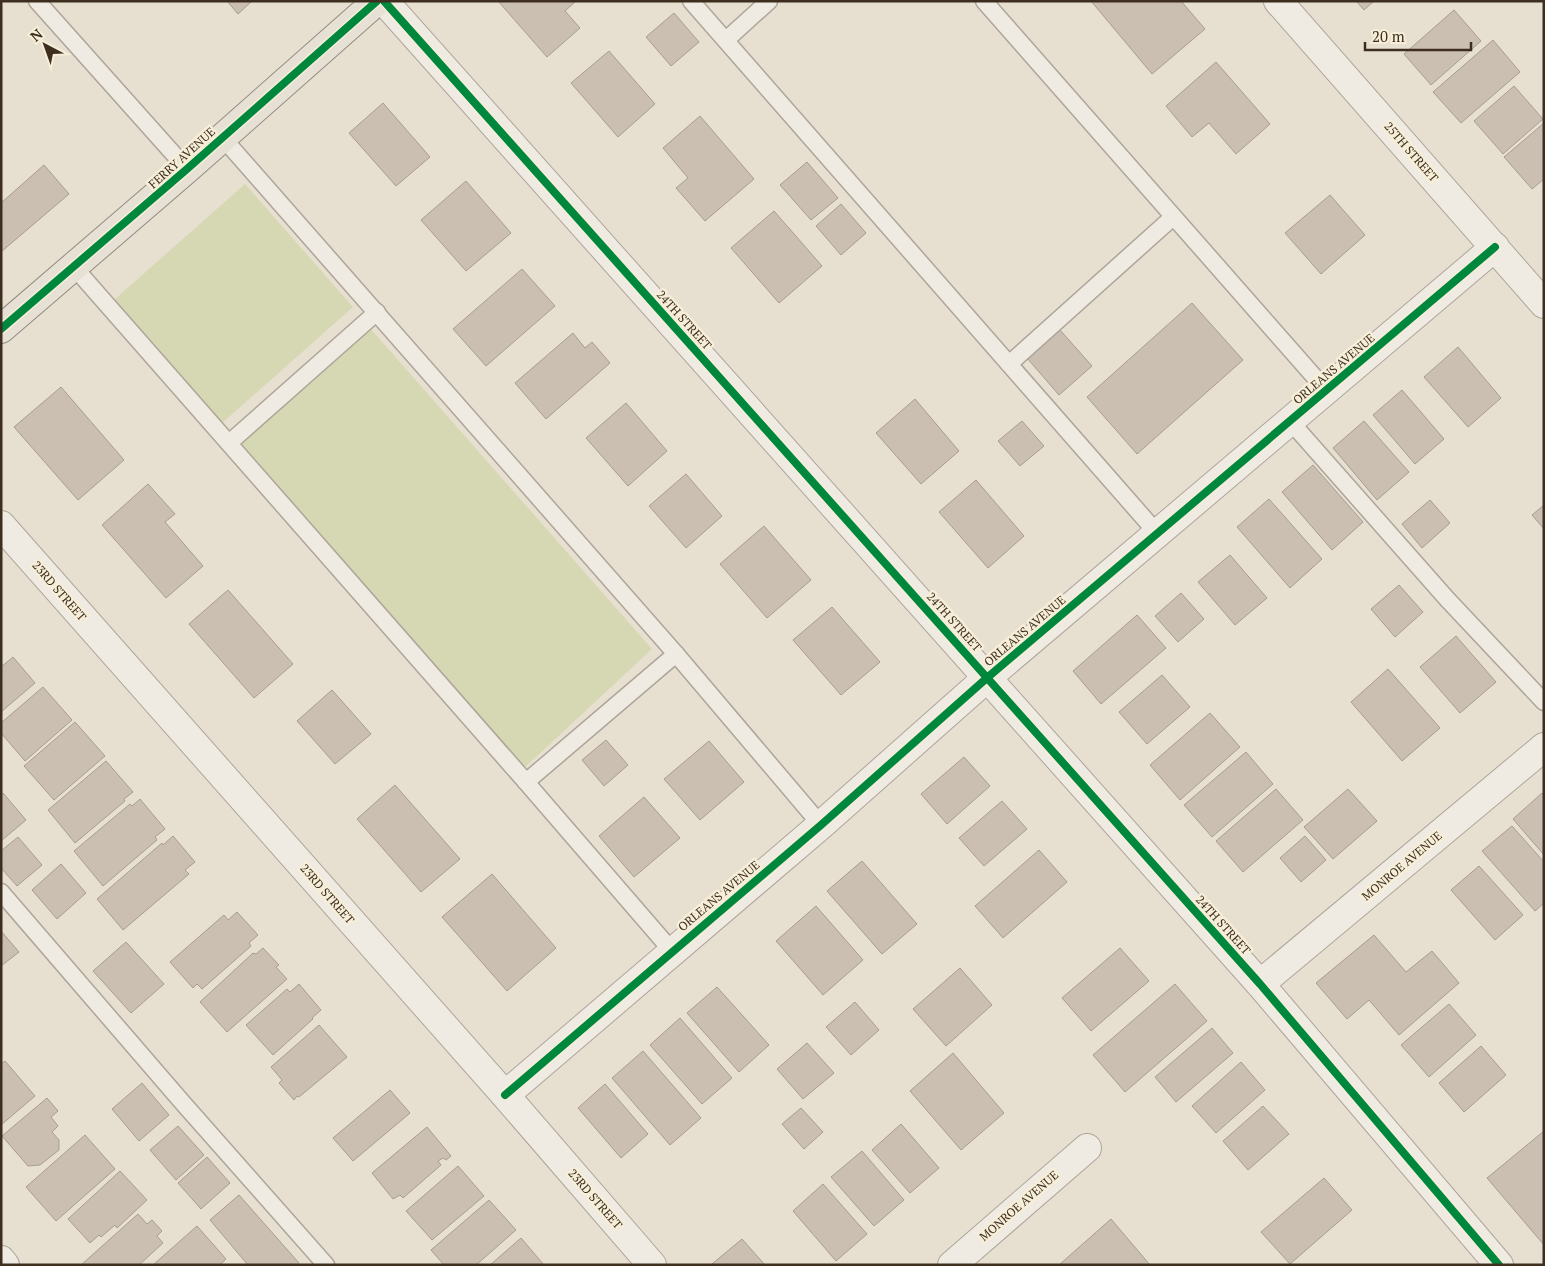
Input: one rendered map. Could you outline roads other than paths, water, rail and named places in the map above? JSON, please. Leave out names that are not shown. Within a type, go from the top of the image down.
[{"type":"main road","name":"FERRY AVENUE","points":[[1,329],[187,169],[376,1]]},
{"type":"street","name":"24TH STREET","points":[[384,1],[1260,984],[1499,1265]]},
{"type":"street","name":"25TH STREET","points":[[1278,1],[1544,304]]},
{"type":"street","name":"ORLEANS AVENUE","points":[[505,1095],[821,825],[988,677],[1495,247]]},
{"type":"street","name":"23RD STREET","points":[[1,525],[505,1095],[652,1265]]},
{"type":"street","name":"MONROE AVENUE","points":[[1260,984],[1544,747]]},
{"type":"street","name":"MONROE AVENUE","points":[[952,1265],[1087,1148]]},
{"type":"street","points":[[1,1260],[5,1265]]},
{"type":"lane","points":[[37,1],[187,169]]},
{"type":"lane","points":[[691,1],[1157,533]]},
{"type":"lane","points":[[726,40],[769,1]]},
{"type":"lane","points":[[984,1],[1326,390]]},
{"type":"lane","points":[[222,137],[676,654],[821,825]]},
{"type":"lane","points":[[1009,364],[1173,217]]},
{"type":"lane","points":[[74,267],[672,951]]},
{"type":"lane","points":[[229,443],[377,312]]},
{"type":"lane","points":[[1290,421],[1447,599],[1544,702]]},
{"type":"lane","points":[[526,782],[676,654]]},
{"type":"lane","points":[[1,892],[326,1265]]}]
